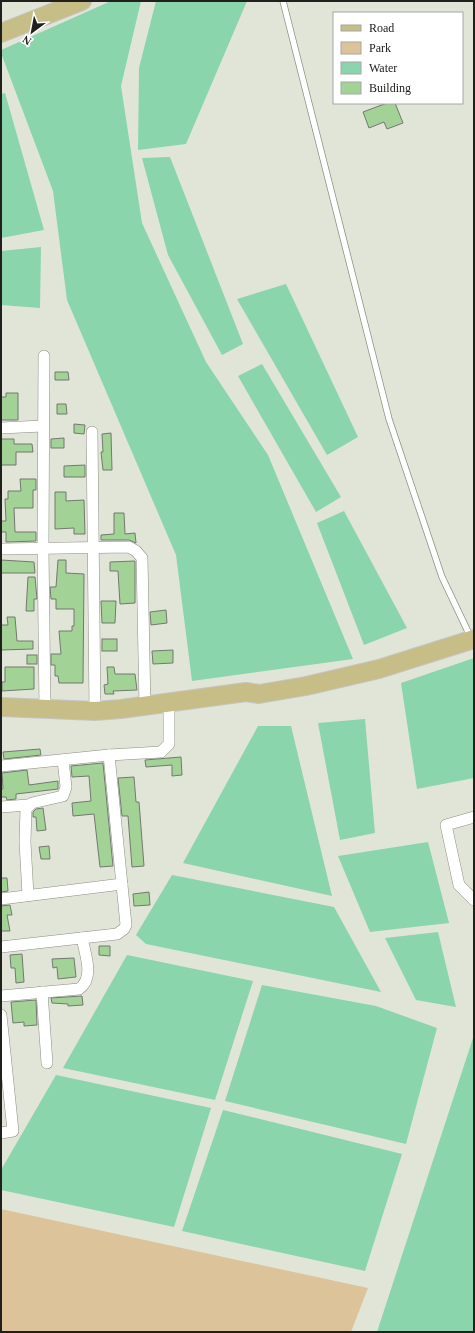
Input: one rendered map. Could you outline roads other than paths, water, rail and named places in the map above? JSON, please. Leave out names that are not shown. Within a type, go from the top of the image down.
[{"type":"main road","points":[[1,33],[73,5]]},
{"type":"main road","points":[[1,707],[95,711],[145,707],[246,692],[259,694],[299,687],[379,669],[473,639]]},
{"type":"main road","points":[[1,717],[45,720],[94,720],[169,713],[242,703],[253,700],[259,694]]},
{"type":"street","points":[[44,356],[43,548],[45,710]]},
{"type":"street","points":[[1,428],[44,426]]},
{"type":"street","points":[[92,432],[95,711]]},
{"type":"street","points":[[1,549],[129,547],[136,551],[142,558],[145,707]]},
{"type":"street","points":[[1,766],[164,750],[169,744],[169,713]]},
{"type":"street","points":[[1,947],[117,934],[124,929],[126,925],[109,755]]},
{"type":"street","points":[[1,807],[28,805],[63,796],[66,787],[62,760]]},
{"type":"street","points":[[28,805],[25,814],[28,895]]},
{"type":"street","points":[[474,818],[446,825],[459,885],[474,900]]},
{"type":"street","points":[[1,899],[122,884]]},
{"type":"street","points":[[1,996],[79,989],[83,986],[89,975],[82,938]]},
{"type":"street","points":[[42,992],[47,1063]]},
{"type":"street","points":[[1,1015],[13,1131],[1,1133]]},
{"type":"lane","points":[[283,1],[390,419],[442,577],[473,639]]},
{"type":"water","points":[[111,1],[141,1],[121,86],[142,223],[206,362],[268,455],[353,659],[192,681],[176,555],[67,300],[53,191],[1,53],[1,50]]},
{"type":"water","points":[[156,1],[247,1],[186,144],[138,150],[139,68]]},
{"type":"water","points":[[5,93],[44,230],[1,238],[1,94]]},
{"type":"water","points":[[170,157],[243,344],[222,355],[168,255],[142,158]]},
{"type":"water","points":[[41,247],[40,308],[1,305],[1,251]]},
{"type":"water","points":[[286,284],[358,437],[327,455],[237,299]]},
{"type":"water","points":[[262,364],[341,497],[316,512],[238,376]]},
{"type":"water","points":[[344,511],[407,628],[364,645],[317,523]]},
{"type":"water","points":[[474,658],[474,778],[417,789],[401,683]]},
{"type":"water","points":[[365,719],[375,833],[340,840],[318,723]]},
{"type":"water","points":[[258,726],[291,726],[332,896],[183,863]]},
{"type":"water","points":[[428,842],[449,923],[370,932],[338,856]]},
{"type":"water","points":[[172,875],[334,907],[381,992],[146,944],[136,935]]},
{"type":"water","points":[[438,932],[456,1007],[416,1000],[385,938]]},
{"type":"water","points":[[127,955],[253,981],[215,1100],[63,1068]]},
{"type":"water","points":[[262,985],[376,1006],[437,1028],[406,1144],[225,1101]]},
{"type":"water","points":[[473,1038],[474,1332],[377,1332]]},
{"type":"water","points":[[56,1075],[211,1108],[174,1227],[1,1190],[1,1170]]},
{"type":"water","points":[[223,1110],[402,1154],[365,1271],[182,1231]]}]
